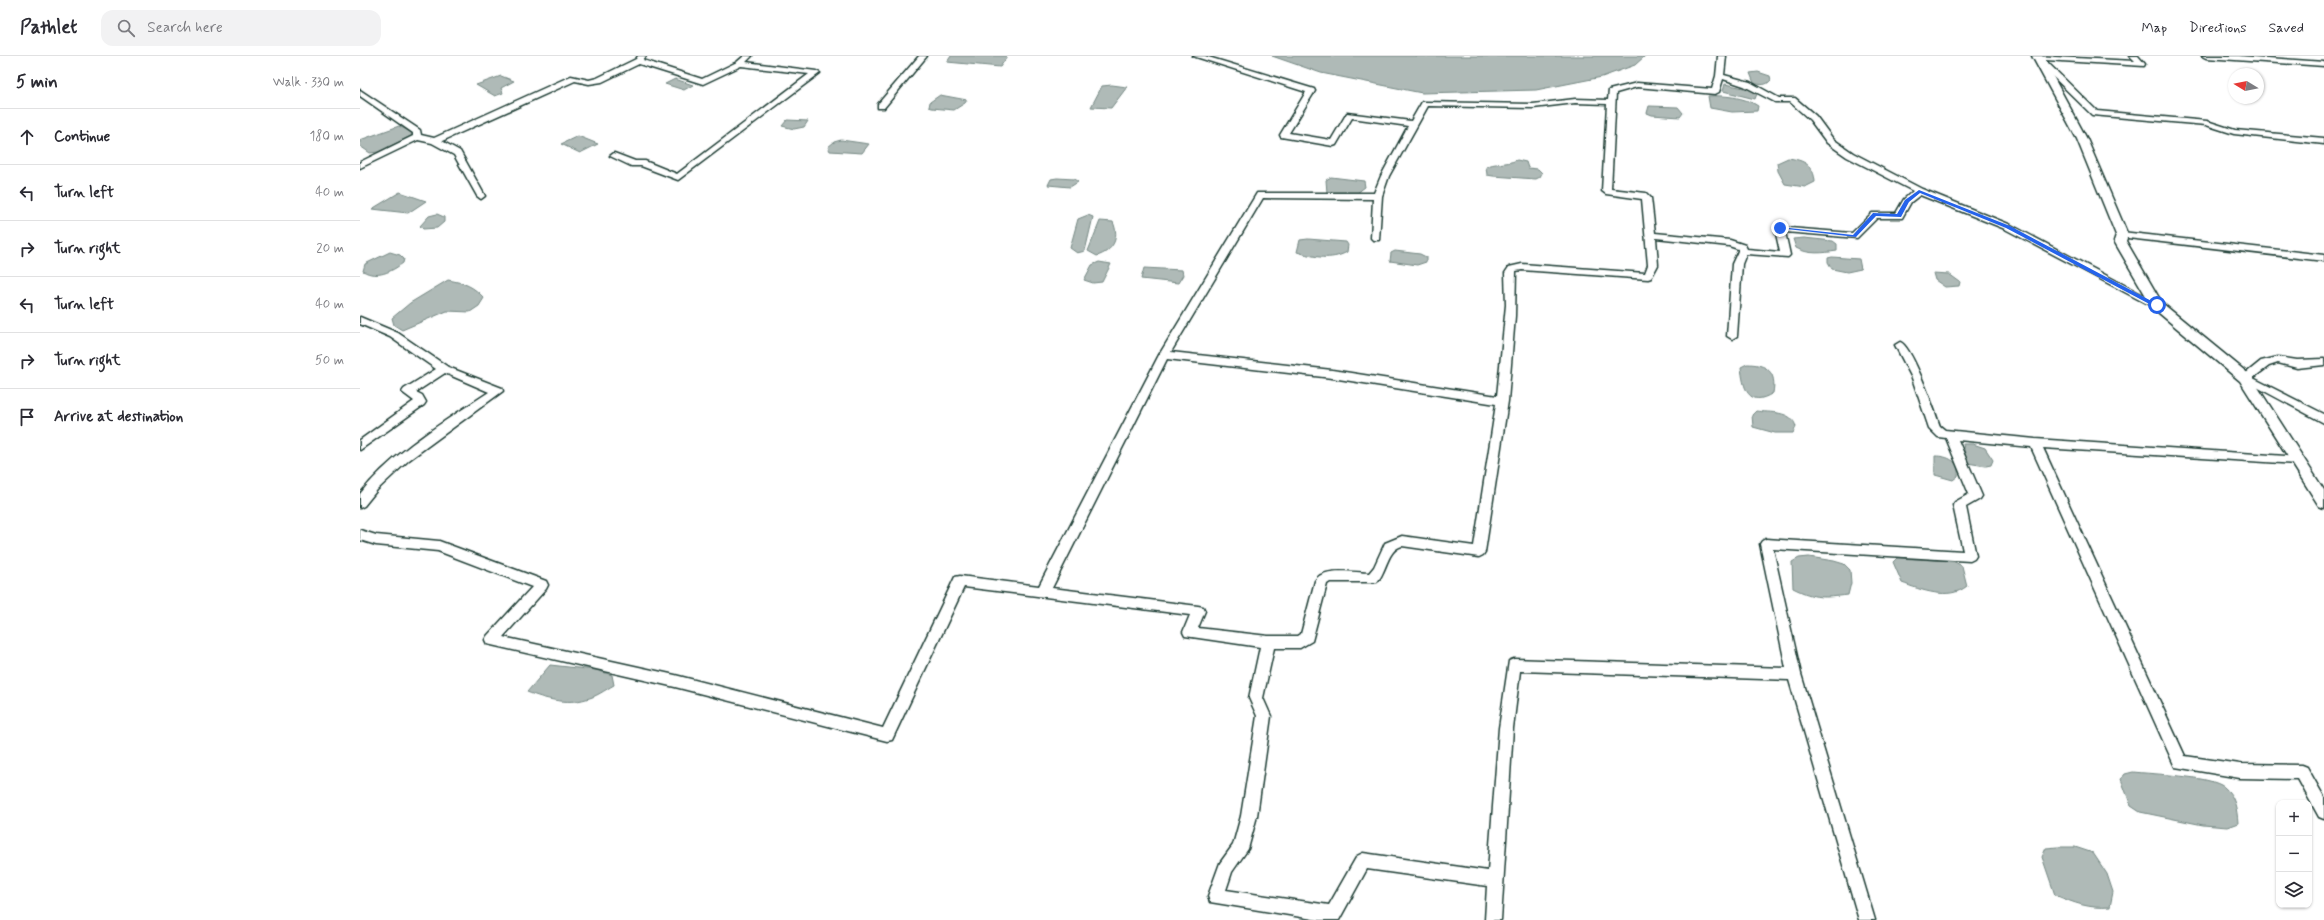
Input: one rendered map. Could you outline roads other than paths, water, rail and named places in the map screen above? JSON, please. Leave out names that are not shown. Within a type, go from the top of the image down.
[{"type":"street","points":[[435,141],[574,78],[589,82],[599,80],[640,59],[703,82],[740,64],[748,56]]},
{"type":"street","points":[[881,106],[923,56]]},
{"type":"street","points":[[1197,56],[1311,91],[1284,135],[1333,144],[1350,115],[1413,124]]},
{"type":"street","points":[[360,535],[376,540],[439,546],[541,585],[492,640],[675,681],[887,735],[960,581],[1198,611],[1190,632],[1268,642],[1300,642],[1307,637],[1321,581],[1328,577],[1372,578],[1377,575],[1388,545],[1394,542],[1402,541],[1480,552],[1492,481],[1502,401],[1511,302],[1510,273],[1512,269],[1522,267],[1641,277],[1648,276],[1653,265],[1651,234],[1646,198],[1643,195],[1606,191],[1612,92],[1637,85],[1715,92],[1720,76],[1722,56]]},
{"type":"street","points":[[2038,57],[2141,64],[2134,56]]},
{"type":"street","points":[[2206,56],[2324,64]]},
{"type":"street","points":[[2038,57],[2065,105],[2122,235],[2120,241],[2157,305]]},
{"type":"street","points":[[2038,57],[2096,112],[2207,123],[2234,132],[2324,141]]},
{"type":"street","points":[[614,156],[634,164],[642,163],[678,177],[816,73],[740,64]]},
{"type":"street","points":[[1720,76],[1747,84],[1778,100],[1792,100],[1812,118],[1830,141],[1850,155],[1919,191],[2008,227],[2157,305],[2245,378],[2324,419]]},
{"type":"street","points":[[361,94],[417,132],[417,137]]},
{"type":"street","points":[[1376,238],[1378,196],[1385,176],[1425,104],[1533,106],[1575,101],[1611,102]]},
{"type":"street","points":[[360,165],[417,137],[435,141],[456,153],[481,196]]},
{"type":"street","points":[[1743,251],[1785,255],[1780,228],[1854,236],[1874,214],[1899,216],[1907,201],[1919,191]]},
{"type":"street","points":[[1043,592],[1164,356],[1260,195],[1378,196]]},
{"type":"street","points":[[1651,234],[1730,244],[1742,247],[1743,251]]},
{"type":"street","points":[[2122,235],[2324,258]]},
{"type":"street","points":[[1732,336],[1737,264],[1743,251]]},
{"type":"street","points":[[360,320],[394,335],[444,369],[498,391],[422,444],[372,487],[360,503]]},
{"type":"street","points":[[1900,345],[1917,378],[1936,428],[1942,434],[2035,443],[2297,460]]},
{"type":"street","points":[[1164,356],[1332,374],[1502,401]]},
{"type":"street","points":[[2245,378],[2265,363],[2278,360],[2297,364],[2324,362]]},
{"type":"street","points":[[360,446],[420,402],[418,398],[408,392],[444,369]]},
{"type":"street","points":[[2245,378],[2324,502]]},
{"type":"street","points":[[1867,920],[1794,674],[1766,544],[1970,556],[1959,505],[1976,496],[1952,436]]},
{"type":"street","points":[[2035,443],[2180,762],[2240,771],[2302,772],[2324,812]]},
{"type":"street","points":[[1268,642],[1256,698],[1264,716],[1249,816],[1240,849],[1226,868],[1216,896],[1333,914],[1363,861],[1497,880]]},
{"type":"street","points":[[1493,920],[1497,880],[1506,728],[1514,665],[1794,674]]}]
